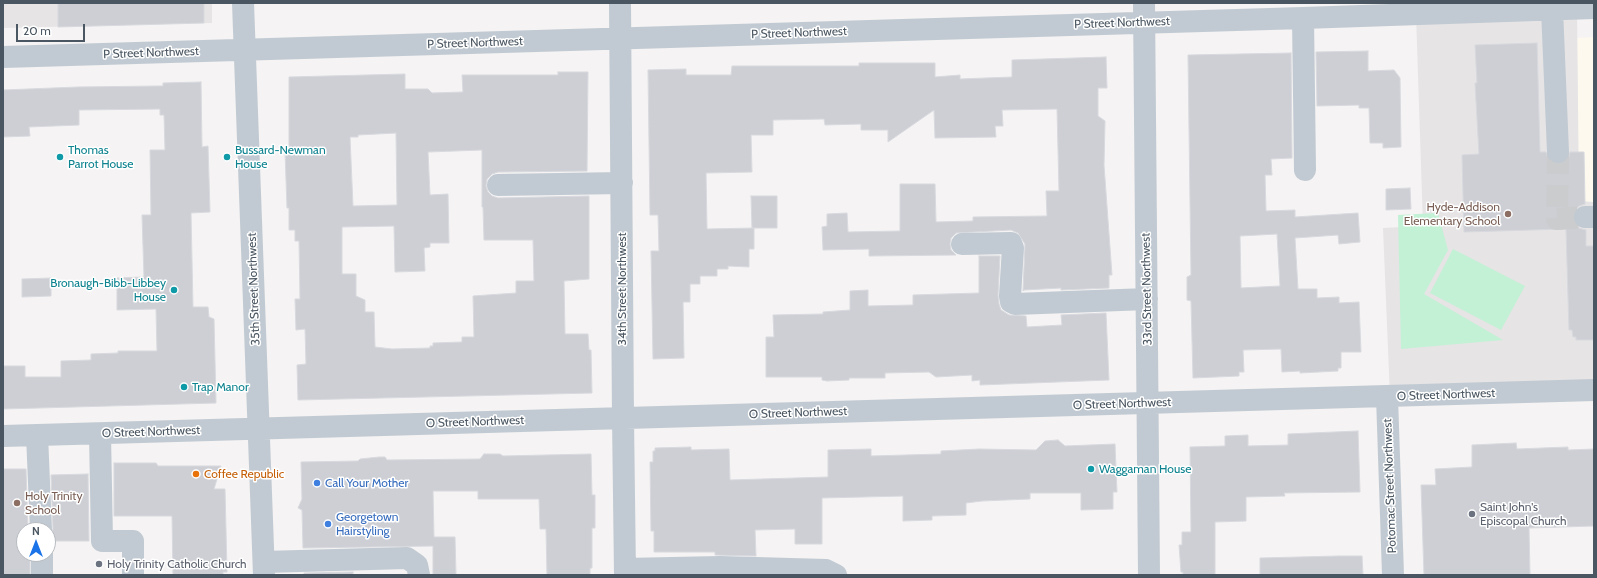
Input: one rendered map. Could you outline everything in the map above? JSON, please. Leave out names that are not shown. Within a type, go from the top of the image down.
[{"type":"street","name":"35th Street Northwest","points":[[243,3],[264,569]]},
{"type":"street","name":"34th Street Northwest","points":[[620,3],[622,418],[625,572]]},
{"type":"street","name":"P Street Northwest","points":[[3,57],[621,38],[1144,13],[1276,11],[1303,18],[1439,8],[1594,8]]},
{"type":"street","points":[[1552,9],[1558,152]]},
{"type":"street","name":"33rd Street Northwest","points":[[1144,13],[1148,403],[1148,575]]},
{"type":"street","points":[[1303,18],[1305,170]]},
{"type":"street","points":[[498,185],[622,183]]},
{"type":"street","points":[[962,244],[1011,243],[1013,248],[1010,296],[1011,302],[1015,304],[1146,299]]},
{"type":"street","name":"O Street Northwest","points":[[3,436],[1594,390]]},
{"type":"street","name":"Potomac Street Northwest","points":[[1387,397],[1393,575]]},
{"type":"street","points":[[100,434],[102,541],[133,541],[134,575]]},
{"type":"street","points":[[37,435],[41,522]]},
{"type":"street","points":[[264,569],[407,558],[417,565],[419,575]]},
{"type":"street","points":[[42,562],[42,575]]},
{"type":"street","points":[[625,572],[735,568],[826,570],[836,575]]},
{"type":"shaded area","points":[[3,3],[212,3],[212,23],[3,28]]},
{"type":"shaded area","name":"Hyde-Addison Elementary School","points":[[1577,8],[1579,201],[1594,202],[1594,390],[1390,397],[1383,228],[1423,226],[1416,14]]},
{"type":"shaded area","points":[[1594,37],[1594,202],[1588,202],[1579,201],[1577,38]]},
{"type":"green space","points":[[1438,213],[1448,250],[1424,294],[1503,340],[1401,349],[1398,215]]},
{"type":"green space","points":[[1453,249],[1525,286],[1501,330],[1430,293]]},
{"type":"building","points":[[58,3],[204,3],[204,23],[58,27]]},
{"type":"building","points":[[1537,43],[1540,152],[1546,152],[1548,159],[1552,163],[1558,164],[1565,162],[1569,157],[1570,152],[1584,152],[1585,204],[1574,210],[1573,217],[1574,223],[1578,228],[1586,230],[1586,246],[1594,246],[1594,340],[1576,340],[1576,337],[1573,337],[1572,330],[1569,330],[1566,229],[1464,232],[1462,155],[1479,154],[1475,83],[1477,83],[1475,45]]},
{"type":"building","points":[[1368,51],[1368,71],[1394,70],[1400,78],[1401,147],[1383,148],[1383,143],[1370,143],[1369,108],[1359,108],[1359,105],[1317,106],[1316,52]]},
{"type":"building","points":[[1291,53],[1292,158],[1271,159],[1272,175],[1265,175],[1266,211],[1295,210],[1295,217],[1358,213],[1360,242],[1339,244],[1338,235],[1295,238],[1298,289],[1317,289],[1317,298],[1339,297],[1339,303],[1359,302],[1361,352],[1341,352],[1341,368],[1338,368],[1338,371],[1300,373],[1300,371],[1282,372],[1281,349],[1243,350],[1244,372],[1239,372],[1239,376],[1193,378],[1191,301],[1187,300],[1187,277],[1191,275],[1188,55]],"holes":[[[1277,234],[1280,286],[1241,288],[1240,236]]]},
{"type":"building","points":[[1106,57],[1107,88],[1098,88],[1098,116],[1105,121],[1104,165],[1112,275],[1109,275],[1109,288],[1061,290],[1061,288],[1023,291],[1025,244],[1018,233],[1011,230],[956,233],[951,238],[950,244],[951,250],[956,255],[869,256],[869,249],[823,250],[822,227],[827,226],[827,214],[847,213],[848,232],[900,231],[900,184],[935,184],[936,222],[973,221],[973,217],[1047,216],[1046,191],[1059,191],[1057,109],[1002,110],[1003,126],[995,126],[996,137],[935,138],[934,110],[888,142],[888,130],[861,130],[861,124],[825,125],[824,119],[773,120],[773,135],[751,135],[752,172],[706,173],[707,229],[754,228],[754,249],[749,249],[749,267],[728,266],[728,269],[717,269],[717,276],[700,276],[700,284],[690,284],[690,302],[683,302],[684,358],[653,359],[651,251],[659,251],[658,215],[650,215],[648,70],[686,69],[686,75],[731,75],[732,66],[859,66],[859,63],[935,63],[935,77],[960,75],[960,79],[1012,77],[1012,60]]},
{"type":"building","points":[[558,72],[588,72],[587,171],[498,172],[492,174],[487,179],[486,186],[488,192],[492,196],[498,198],[589,196],[589,279],[564,281],[565,334],[588,334],[589,350],[591,350],[592,393],[298,400],[297,365],[306,364],[305,329],[296,330],[295,299],[300,299],[299,241],[295,241],[295,230],[289,230],[289,208],[287,208],[285,151],[289,151],[289,77],[405,74],[405,89],[428,89],[432,93],[463,92],[462,75],[558,75]],"holes":[[[396,133],[397,205],[353,206],[350,137],[358,137],[358,135]],[[482,150],[482,207],[484,240],[533,240],[534,281],[516,281],[516,293],[473,296],[474,337],[462,337],[462,342],[433,343],[433,346],[430,346],[430,348],[392,349],[375,347],[374,312],[365,312],[365,300],[356,296],[356,274],[342,274],[342,227],[394,226],[395,272],[425,271],[424,248],[430,247],[430,243],[449,243],[448,194],[430,195],[428,152]]]},
{"type":"building","points":[[201,82],[202,147],[208,146],[210,212],[191,213],[193,307],[208,307],[209,317],[214,319],[216,403],[3,409],[3,366],[25,366],[25,377],[61,377],[61,361],[91,360],[91,354],[118,353],[118,351],[157,351],[156,309],[117,310],[117,278],[144,277],[142,215],[151,215],[150,150],[165,150],[164,115],[160,115],[160,109],[79,110],[79,125],[29,127],[30,136],[3,137],[3,90],[163,86],[163,83]]},
{"type":"building","points":[[1410,188],[1411,209],[1386,210],[1386,189]]},
{"type":"building","points":[[751,196],[777,196],[777,228],[752,228]]},
{"type":"building","points":[[979,256],[1000,256],[998,295],[1001,310],[1009,315],[1026,316],[1027,327],[1062,325],[1061,315],[1106,313],[1109,380],[980,385],[980,380],[972,381],[972,375],[936,377],[929,372],[885,373],[885,378],[849,378],[849,380],[827,381],[822,380],[822,377],[766,377],[766,337],[774,337],[773,315],[823,314],[823,312],[850,310],[850,291],[868,290],[868,306],[913,305],[913,295],[979,293]]},
{"type":"building","points":[[51,278],[51,296],[22,297],[22,279]]},
{"type":"building","points":[[1358,431],[1360,492],[1284,493],[1285,496],[1246,497],[1246,521],[1215,522],[1215,575],[1183,575],[1183,572],[1181,572],[1179,545],[1182,545],[1182,532],[1191,532],[1190,447],[1225,446],[1225,436],[1248,435],[1248,446],[1288,445],[1288,434]]},
{"type":"building","points":[[1058,440],[1065,446],[1115,444],[1117,492],[1113,492],[1113,509],[1081,510],[1081,493],[1030,493],[1030,499],[966,503],[966,515],[932,516],[932,520],[903,521],[903,496],[822,498],[822,544],[795,544],[795,529],[755,530],[756,556],[715,555],[715,552],[654,552],[654,531],[651,531],[650,462],[653,462],[653,451],[655,451],[655,448],[691,447],[691,450],[729,449],[730,480],[828,477],[828,450],[871,449],[871,456],[941,454],[941,451],[979,449],[1036,450],[1045,441]]},
{"type":"building","points":[[1516,443],[1517,449],[1568,447],[1568,450],[1594,449],[1594,526],[1529,528],[1530,575],[1424,575],[1421,485],[1436,485],[1435,469],[1472,467],[1472,445]]},
{"type":"building","points":[[484,454],[500,454],[503,456],[591,454],[592,495],[595,495],[595,528],[592,528],[592,568],[590,568],[590,575],[547,575],[546,529],[540,529],[539,499],[478,499],[478,491],[433,491],[434,537],[455,537],[456,575],[433,575],[433,546],[303,548],[302,510],[298,508],[302,499],[301,462],[358,461],[360,459],[379,457],[385,457],[387,460],[480,459]]},
{"type":"building","points":[[114,463],[156,463],[158,466],[221,466],[214,489],[225,489],[227,572],[223,572],[223,575],[173,575],[172,516],[114,516]]},
{"type":"building","name":"Holy Trinity School","points":[[3,469],[26,469],[28,522],[16,522],[16,562],[30,562],[30,575],[3,575]]},
{"type":"building","points":[[88,474],[89,541],[56,541],[56,522],[53,522],[51,475]]},
{"type":"building","points":[[1362,556],[1363,575],[1260,575],[1260,558]]},
{"type":"building","points":[[353,572],[353,575],[304,575],[304,573]]},
{"type":"tunnel","points":[[1558,152],[1557,219],[1585,217]]},
{"type":"place","name":"Thomas Parrot House","points":[[60,157]]},
{"type":"place","name":"Bussard-Newman House","points":[[227,157]]},
{"type":"place","name":"Hyde-Addison Elementary School","points":[[1508,214]]},
{"type":"place","name":"Bronaugh-Bibb-Libbey House","points":[[174,290]]},
{"type":"place","name":"Trap Manor","points":[[184,387]]},
{"type":"place","name":"Waggaman House","points":[[1091,469]]},
{"type":"place","name":"Coffee Republic","points":[[196,474]]},
{"type":"place","name":"Call Your Mother","points":[[317,483]]},
{"type":"place","name":"Holy Trinity School","points":[[17,503]]},
{"type":"place","name":"Saint John's Episcopal Church","points":[[1472,514]]},
{"type":"place","name":"Georgetown Hairstyling","points":[[328,524]]},
{"type":"place","name":"Holy Trinity Catholic Church","points":[[99,564]]}]
